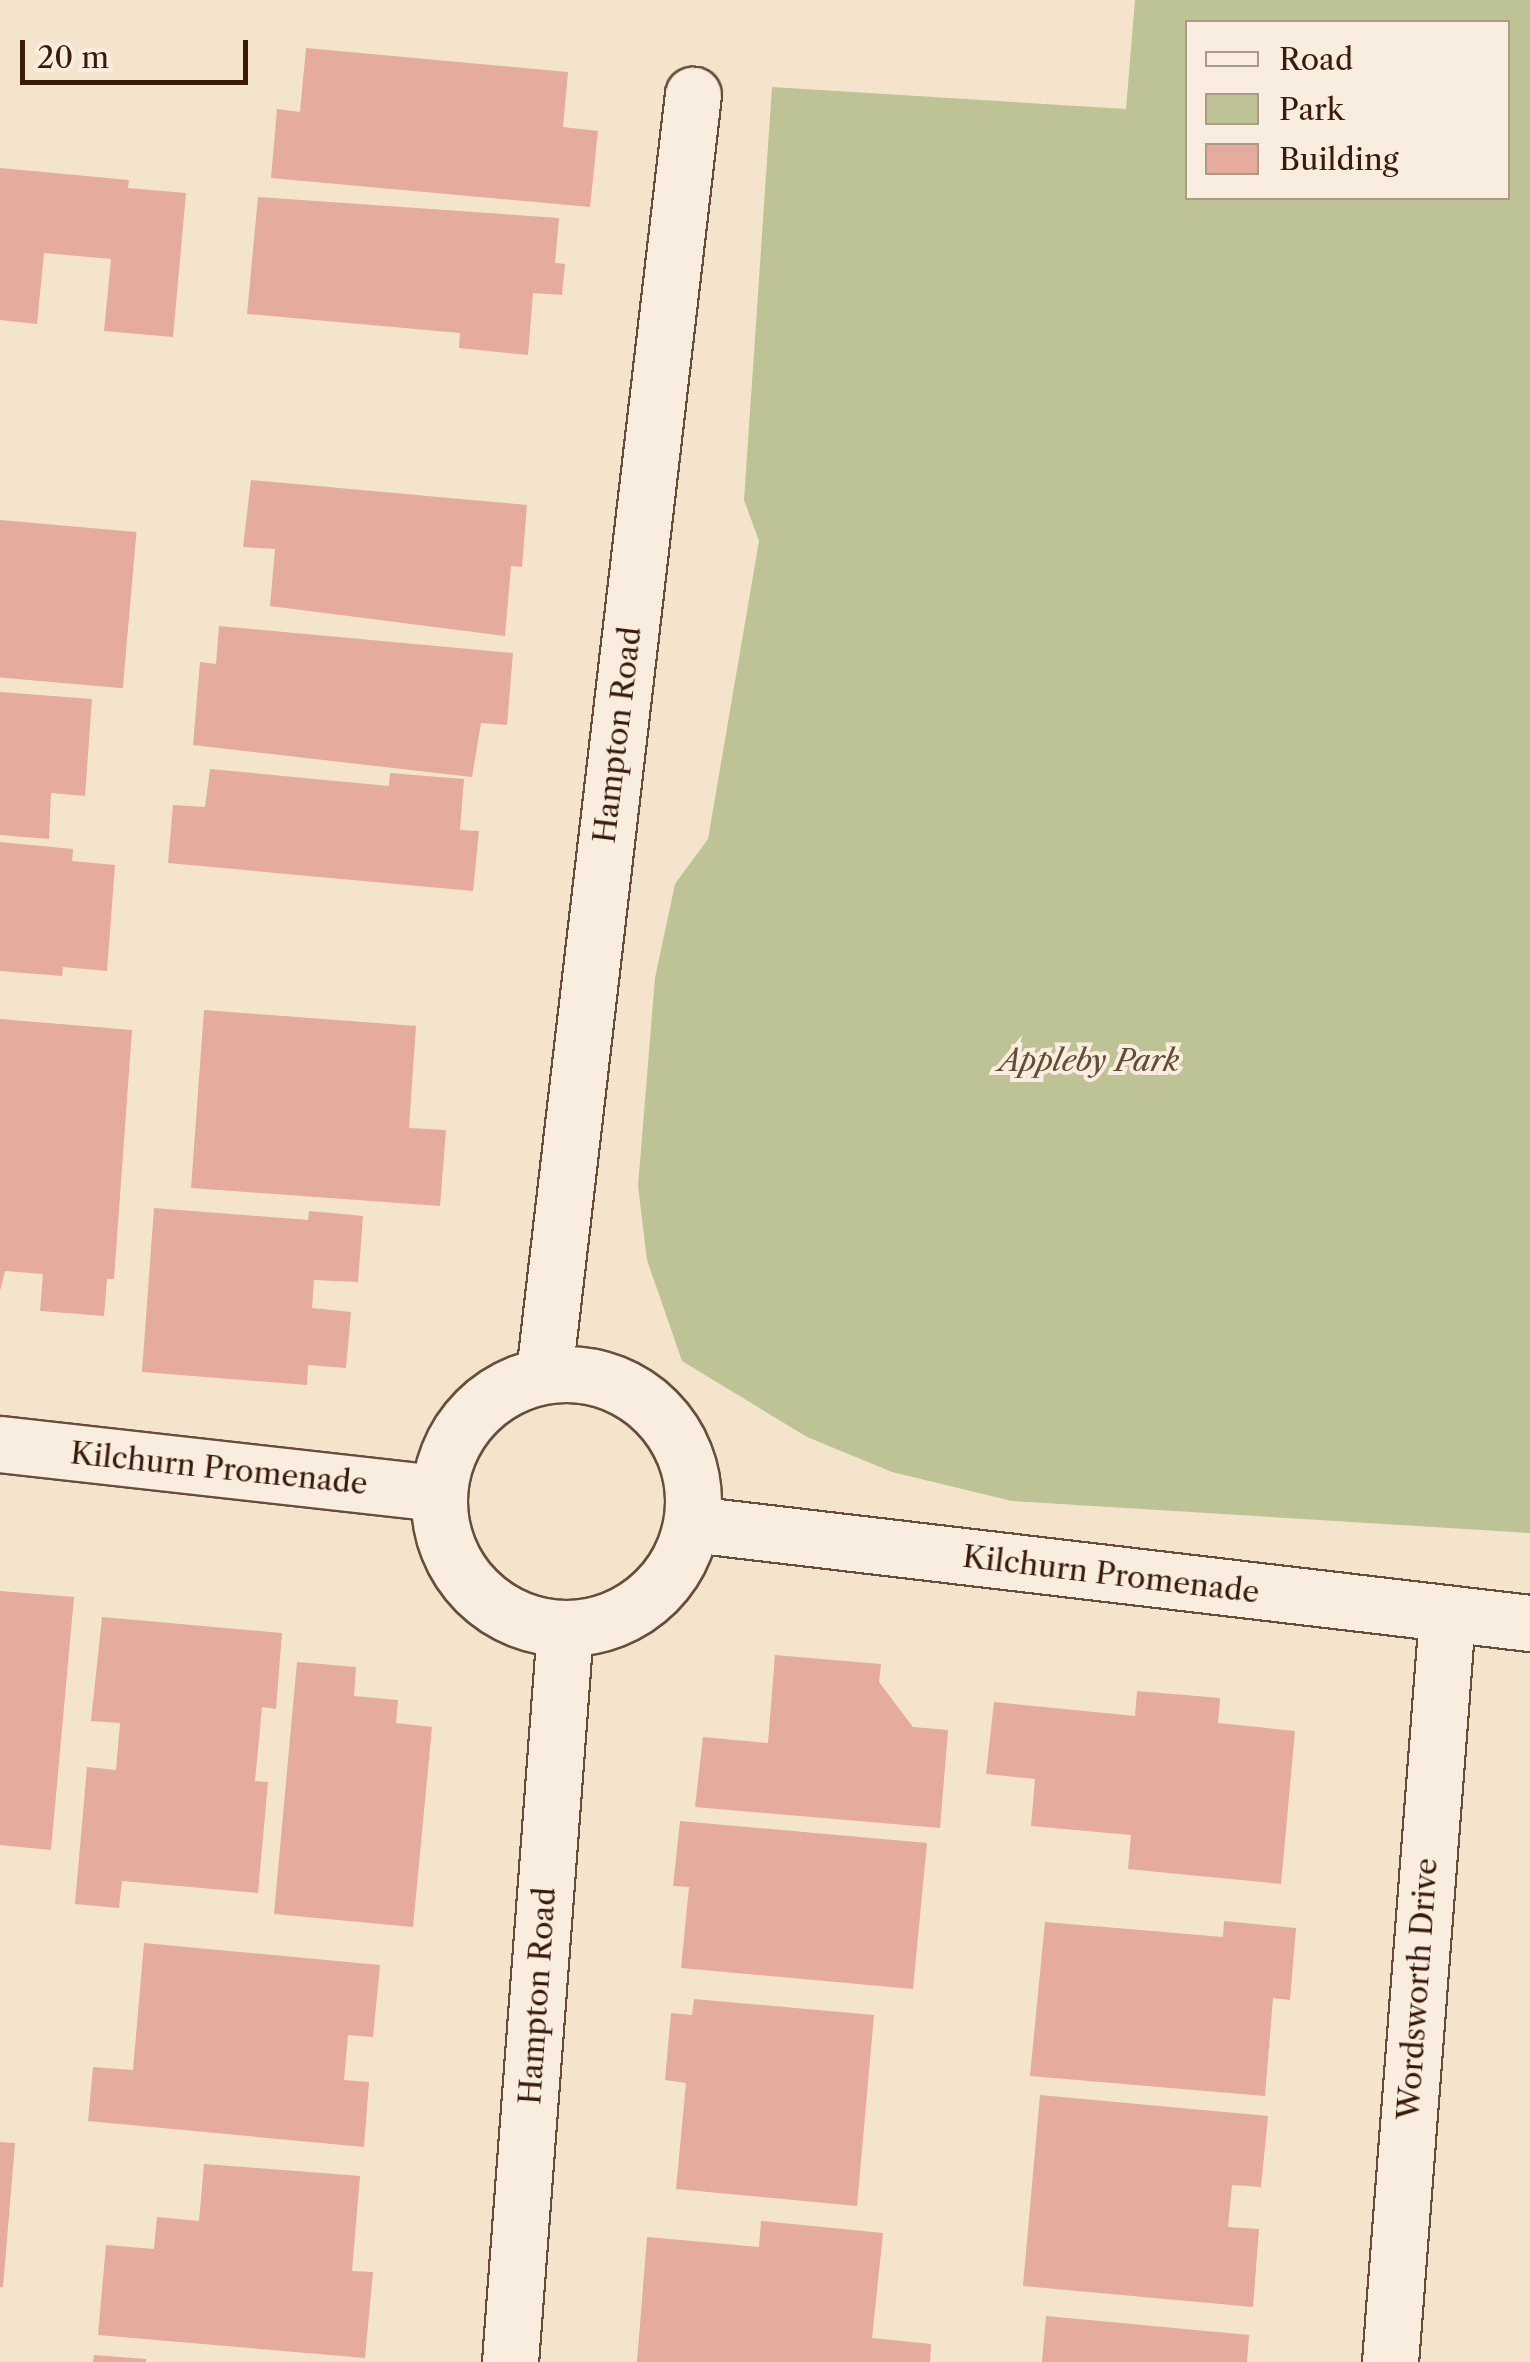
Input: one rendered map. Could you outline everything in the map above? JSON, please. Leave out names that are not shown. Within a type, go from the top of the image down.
[{"type":"street","name":"Hampton Road","points":[[544,1374],[694,95]]},
{"type":"street","points":[[544,1374],[619,1383],[657,1409],[684,1448],[692,1524],[674,1569],[642,1603],[601,1624],[566,1629],[522,1621],[485,1600],[457,1567],[442,1528],[438,1493],[448,1452],[469,1416],[503,1389],[544,1374]]},
{"type":"street","name":"Kilchurn Promenade","points":[[0,1444],[438,1493]]},
{"type":"street","name":"Kilchurn Promenade","points":[[692,1524],[1530,1623]]},
{"type":"street","name":"Wordsworth Drive","points":[[1390,2362],[1447,1616]]},
{"type":"street","name":"Hampton Road","points":[[510,2362],[566,1629]]},
{"type":"green space","name":"Appleby Park","points":[[1135,0],[1530,0],[1530,1533],[1012,1501],[892,1472],[807,1437],[682,1361],[647,1260],[638,1186],[655,978],[675,884],[708,839],[759,541],[744,500],[772,87],[1126,109]]},
{"type":"building","points":[[306,48],[568,72],[563,127],[598,131],[590,207],[271,178],[277,109],[300,112]]},
{"type":"building","points":[[0,168],[129,180],[128,188],[186,193],[173,337],[104,331],[111,259],[44,253],[37,324],[0,320]]},
{"type":"building","points":[[258,197],[559,218],[555,263],[565,264],[562,295],[533,293],[528,355],[459,348],[460,333],[247,314]]},
{"type":"building","points":[[251,480],[527,505],[522,567],[511,566],[505,636],[270,606],[275,549],[243,547]]},
{"type":"building","points":[[0,520],[136,532],[123,688],[0,678]]},
{"type":"building","points":[[219,626],[513,653],[507,725],[481,723],[472,777],[193,745],[200,662],[216,664]]},
{"type":"building","points":[[0,692],[92,699],[85,796],[51,793],[49,839],[0,835]]},
{"type":"building","points":[[210,769],[389,786],[390,773],[464,779],[460,830],[479,831],[473,891],[168,863],[173,805],[205,807]]},
{"type":"building","points":[[0,842],[73,849],[72,861],[115,865],[107,971],[63,967],[62,976],[0,971]]},
{"type":"building","points":[[204,1010],[416,1026],[409,1128],[446,1130],[440,1206],[191,1188]]},
{"type":"building","points":[[0,1019],[132,1030],[114,1279],[107,1279],[104,1316],[40,1311],[43,1274],[5,1271],[0,1291]]},
{"type":"building","points":[[154,1208],[308,1220],[309,1211],[363,1216],[358,1282],[314,1280],[312,1308],[351,1312],[346,1368],[308,1365],[307,1385],[142,1372]]},
{"type":"building","points":[[0,1591],[74,1597],[51,1850],[0,1845]]},
{"type":"building","points":[[102,1617],[282,1633],[276,1709],[262,1707],[255,1781],[268,1782],[258,1893],[122,1881],[119,1908],[75,1904],[87,1767],[116,1770],[120,1723],[91,1721]]},
{"type":"building","points":[[775,1655],[881,1664],[879,1682],[913,1727],[948,1730],[940,1828],[695,1807],[703,1737],[768,1743]]},
{"type":"building","points":[[297,1662],[356,1667],[354,1696],[398,1700],[396,1723],[432,1727],[413,1927],[274,1914]]},
{"type":"building","points":[[1137,1691],[1220,1698],[1218,1723],[1295,1731],[1281,1884],[1128,1869],[1131,1835],[1031,1826],[1035,1779],[986,1774],[994,1702],[1135,1716]]},
{"type":"building","points":[[680,1821],[927,1843],[913,1989],[681,1968],[689,1887],[673,1886]]},
{"type":"building","points":[[1224,1921],[1296,1928],[1290,2000],[1273,1998],[1265,2096],[1030,2076],[1045,1922],[1223,1937]]},
{"type":"building","points":[[144,1943],[380,1965],[373,2037],[348,2035],[344,2080],[369,2082],[364,2147],[88,2121],[93,2067],[133,2070]]},
{"type":"building","points":[[694,1999],[874,2015],[857,2206],[676,2189],[686,2083],[665,2080],[671,2013],[692,2015]]},
{"type":"building","points":[[1040,2095],[1268,2116],[1261,2187],[1232,2185],[1228,2227],[1259,2229],[1253,2307],[1023,2286]]},
{"type":"building","points":[[0,2142],[15,2143],[3,2287],[0,2287]]},
{"type":"building","points":[[204,2164],[360,2176],[352,2271],[373,2272],[365,2358],[98,2335],[106,2245],[154,2249],[157,2217],[199,2221]]},
{"type":"building","points":[[761,2221],[883,2233],[872,2338],[931,2344],[930,2362],[637,2362],[647,2237],[759,2247]]},
{"type":"building","points":[[1046,2316],[1249,2335],[1247,2362],[1042,2362]]},
{"type":"building","points":[[94,2355],[146,2359],[146,2362],[93,2362]]}]
